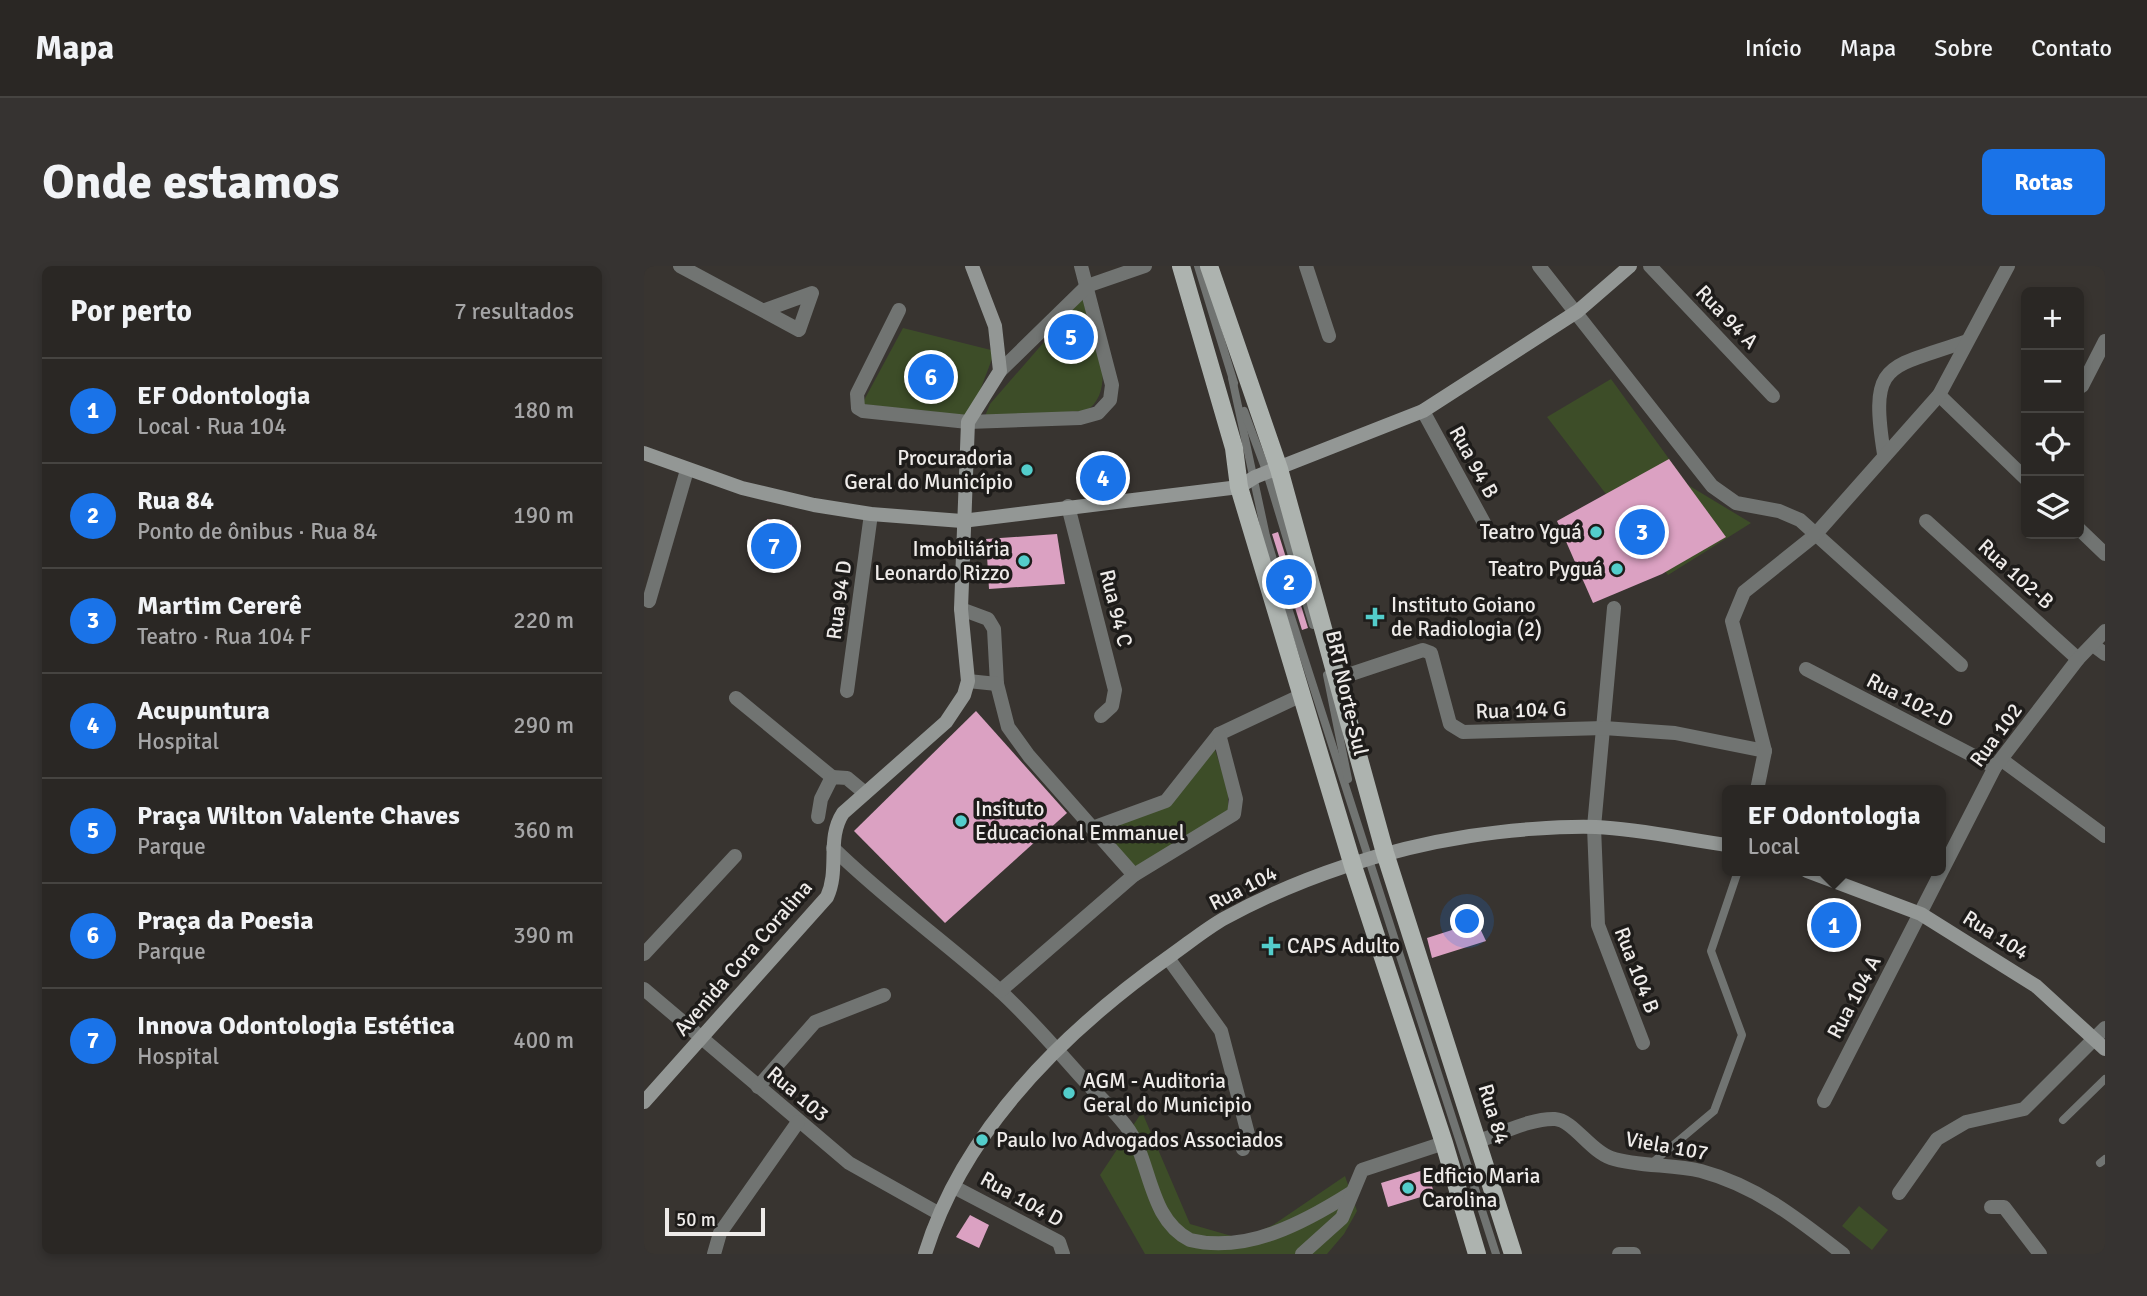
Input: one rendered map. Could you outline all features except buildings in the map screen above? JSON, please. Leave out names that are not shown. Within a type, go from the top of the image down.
[{"type":"main road","name":"Rua 84","points":[[1181,266],[1234,448],[1239,487],[1302,695],[1478,1141],[1513,1254]]},
{"type":"main road","name":"Rua 84","points":[[1209,266],[1267,473],[1339,678],[1369,860],[1444,1143],[1477,1254]]},
{"type":"street","points":[[680,266],[765,310]]},
{"type":"street","points":[[972,266],[995,326],[1000,371]]},
{"type":"street","points":[[900,310],[857,394],[858,408],[863,411],[968,422],[1080,418],[1098,413],[1110,400],[1112,385],[1081,266]]},
{"type":"street","points":[[997,684],[968,681],[961,609],[962,522],[968,422],[1000,371],[1087,286],[1145,266]]},
{"type":"street","points":[[1306,266],[1329,336]]},
{"type":"street","points":[[1539,266],[1578,311],[1712,486],[1736,503],[1793,516],[1961,665]]},
{"type":"street","points":[[644,453],[742,488],[871,514],[962,522],[1068,506],[1239,487],[1267,473],[1423,411],[1578,311],[1630,266]]},
{"type":"street","name":"Rua 94 A","points":[[1650,266],[1773,396]]},
{"type":"street","points":[[1758,785],[1765,751],[1732,621],[1744,592],[1814,536],[1939,395],[2008,266]]},
{"type":"street","points":[[1884,454],[1877,410],[1883,378],[1897,365],[1967,341]]},
{"type":"street","points":[[2084,382],[2105,341]]},
{"type":"street","points":[[1939,395],[2023,476]]},
{"type":"street","name":"Rua 94 B","points":[[1423,411],[1489,532]]},
{"type":"street","points":[[649,601],[687,470]]},
{"type":"street","name":"Rua 94 C","points":[[1068,506],[1115,690],[1112,706],[1101,716]]},
{"type":"street","name":"Rua 94 D","points":[[847,691],[871,514]]},
{"type":"street","name":"Rua 102-B","points":[[1926,521],[2078,659]]},
{"type":"street","points":[[2084,534],[2105,554]]},
{"type":"street","name":"Rua 104 B","points":[[1614,608],[1594,827],[1598,925],[1643,1043]]},
{"type":"street","points":[[961,609],[988,619],[994,629],[997,684],[1008,727],[1029,757],[1134,876]]},
{"type":"street","name":"Rua 102","points":[[1946,865],[1998,764],[2078,659],[2105,631]]},
{"type":"street","points":[[2093,645],[2105,654]]},
{"type":"street","name":"Rua 104 G","points":[[1339,678],[1423,650],[1431,653],[1450,724],[1463,732],[1604,728],[1675,733],[1765,751]]},
{"type":"street","name":"Rua 102-D","points":[[1806,670],[1998,764],[2105,836]]},
{"type":"street","name":"Avenida Cora Coralina","points":[[644,1102],[827,897],[833,885],[833,848],[837,821],[946,722],[961,701],[968,681]]},
{"type":"street","points":[[1092,828],[1166,801],[1219,734],[1302,695]]},
{"type":"street","points":[[736,698],[832,777],[847,778],[865,793]]},
{"type":"street","points":[[1000,991],[1134,876],[1186,841],[1234,814],[1236,799],[1219,734]]},
{"type":"street","points":[[818,817],[821,799],[832,777]]},
{"type":"street","name":"Rua 104","points":[[925,1254],[937,1213],[997,1117],[1056,1050],[1114,996],[1223,919],[1291,886],[1369,860],[1471,835],[1594,827],[1722,844]]},
{"type":"street","points":[[833,848],[859,874],[1000,991],[1128,1128],[1160,1208],[1169,1223],[1189,1239],[1208,1245],[1253,1246],[1283,1236],[1351,1193]]},
{"type":"street","points":[[644,954],[735,856]]},
{"type":"street","name":"Rua 104","points":[[1820,876],[1921,914],[2036,986],[2102,1039]]},
{"type":"street","name":"Rua 102","points":[[1921,914],[1941,876]]},
{"type":"street","name":"Rua 104 A","points":[[1824,1101],[1921,914]]},
{"type":"street","points":[[1168,958],[1221,1031],[1248,1133],[1243,1149]]},
{"type":"street","name":"Rua 103","points":[[644,989],[849,1163],[937,1213]]},
{"type":"street","points":[[758,1087],[815,1022],[884,995]]},
{"type":"street","points":[[1899,1194],[1937,1139],[1966,1122],[2024,1109],[2102,1039]]},
{"type":"street","name":"Viela 107","points":[[1478,1141],[1558,1119],[1571,1125],[1589,1146],[1611,1158],[1701,1171],[1746,1187],[1773,1200],[1843,1254]]},
{"type":"street","points":[[714,1254],[720,1233],[798,1122]]},
{"type":"street","points":[[1302,1254],[1342,1218],[1362,1170],[1444,1143]]},
{"type":"street","name":"Rua 104 D","points":[[954,1187],[1059,1242],[1063,1254]]},
{"type":"street","points":[[1991,1207],[2004,1207],[2040,1254]]},
{"type":"street","points":[[1619,1254],[1634,1254]]},
{"type":"lane","name":"BRT Norte-Sul","points":[[1198,266],[1232,378],[1267,473],[1266,536],[1355,819]]},
{"type":"lane","name":"BRT Norte-Sul","points":[[1232,378],[1267,473],[1326,666],[1355,819]]},
{"type":"lane","points":[[1355,819],[1496,1254]]},
{"type":"lane","points":[[1652,1163],[1714,1111],[1742,1035],[1711,951],[1736,876]]},
{"type":"lane","points":[[2063,1120],[2105,1079]]},
{"type":"green space","points":[[1084,296],[1098,341],[1103,374],[1096,401],[1086,411],[985,416],[990,404]]},
{"type":"green space","points":[[903,328],[995,351],[970,417],[862,404]]},
{"type":"green space","points":[[1611,379],[1688,485],[1751,523],[1668,575],[1547,417]]},
{"type":"green space","points":[[1214,747],[1228,789],[1228,811],[1135,867],[1100,830],[1171,805]]},
{"type":"green space","points":[[1142,1112],[1190,1224],[1242,1239],[1273,1225],[1345,1176],[1357,1211],[1344,1234],[1327,1254],[1145,1254],[1100,1175]]},
{"type":"green space","points":[[1859,1206],[1888,1230],[1872,1250],[1842,1226]]},
{"type":"place","name":"Praça Wilton Valente Chaves","points":[[1071,337]]},
{"type":"place","name":"Praça da Poesia","points":[[931,377]]},
{"type":"place","name":"Procuradoria Geral do Município","points":[[1027,470]]},
{"type":"place","name":"Acupuntura","points":[[1103,478]]},
{"type":"place","name":"Teatro Yguá","points":[[1596,532]]},
{"type":"place","name":"Martim Cererê","points":[[1642,532]]},
{"type":"place","name":"Innova Odontologia Estética","points":[[774,546]]},
{"type":"place","name":"Imobiliária Leonardo Rizzo","points":[[1024,561]]},
{"type":"place","name":"Teatro Pyguá","points":[[1617,569]]},
{"type":"place","name":"Rua 84","points":[[1289,582]]},
{"type":"place","name":"Instituto Goiano de Radiologia (2)","points":[[1375,617]]},
{"type":"place","name":"Insituto Educacional Emmanuel","points":[[961,821]]},
{"type":"place","name":"EF Odontologia","points":[[1834,925]]},
{"type":"place","name":"CAPS Adulto","points":[[1271,946]]},
{"type":"place","name":"AGM - Auditoria Geral do Municipio","points":[[1069,1093]]},
{"type":"place","name":"Paulo Ivo Advogados Associados","points":[[982,1140]]},
{"type":"place","name":"Edficio Maria Carolina","points":[[1408,1188]]}]
